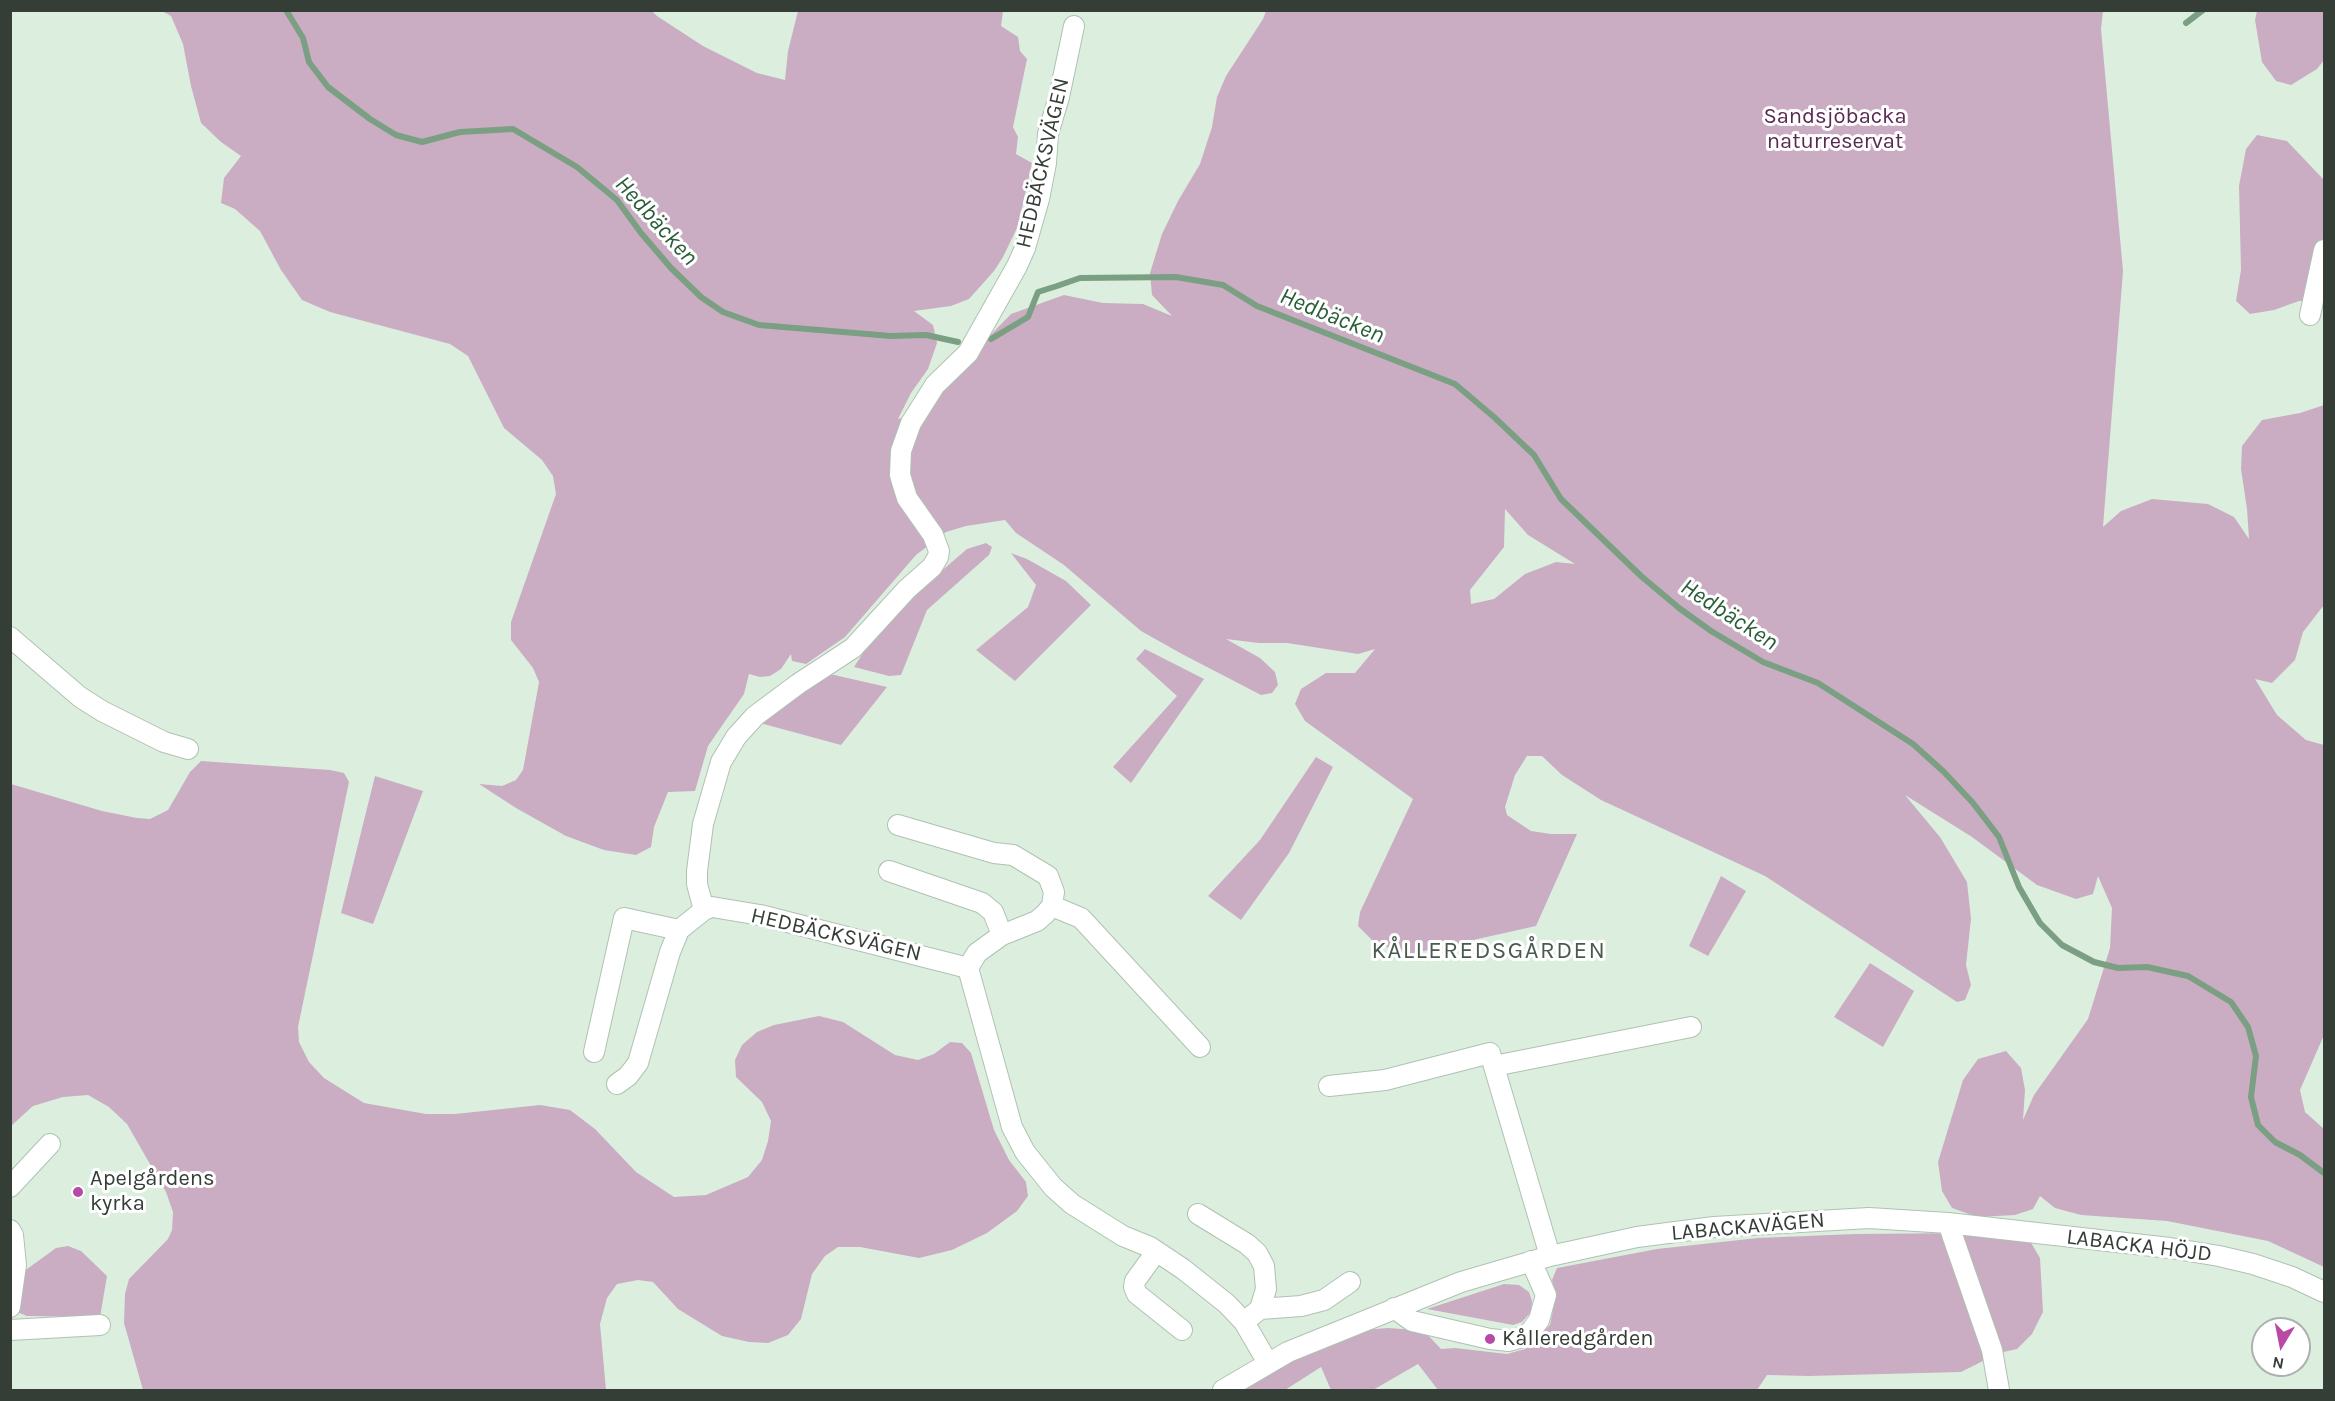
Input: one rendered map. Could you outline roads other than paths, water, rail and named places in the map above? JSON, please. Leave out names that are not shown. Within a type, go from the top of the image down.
[{"type":"street","name":"HEDBÄCKSVÄGEN","points":[[968,968],[760,915],[712,907],[704,910],[697,871],[703,824],[721,762],[736,737],[755,716],[853,648],[907,589],[932,567],[938,557],[939,551],[933,535],[907,498],[900,475],[901,452],[911,423],[935,385],[968,353],[1025,248],[1039,199],[1046,163],[1048,134],[1059,97],[1074,26]]},
{"type":"street","points":[[2310,315],[2325,250]]},
{"type":"street","points":[[10,637],[80,697],[102,711],[164,742],[188,749]]},
{"type":"street","points":[[898,825],[994,854],[1013,855],[1048,876],[1053,892],[1052,906],[1037,921],[1002,934],[977,953],[968,968],[1012,1126],[1024,1152],[1053,1187],[1090,1216],[1156,1252],[1203,1283],[1244,1322],[1268,1363]]},
{"type":"street","points":[[889,871],[982,903],[993,912],[1002,934]]},
{"type":"street","points":[[1052,906],[1081,918],[1200,1047]]},
{"type":"street","points":[[617,1084],[628,1076],[638,1063],[669,952],[679,930],[704,910]]},
{"type":"street","points":[[594,1052],[624,918],[679,930]]},
{"type":"street","points":[[1329,1086],[1384,1080],[1691,1027]]},
{"type":"street","points":[[1492,1060],[1550,1256]]},
{"type":"street","points":[[10,1187],[50,1144]]},
{"type":"street","points":[[1198,1214],[1257,1253],[1264,1266],[1266,1289],[1260,1309],[1244,1322]]},
{"type":"street","name":"LABACKAVÄGEN","points":[[1223,1390],[1288,1352],[1394,1308],[1461,1282],[1550,1256],[1637,1237],[1714,1227],[1869,1218],[1948,1223]]},
{"type":"street","points":[[1948,1223],[1992,1350],[1999,1390]]},
{"type":"street","name":"LABACKA HÖJD","points":[[1948,1223],[2170,1248],[2219,1256],[2253,1264],[2325,1292]]},
{"type":"street","points":[[10,1230],[13,1235],[16,1265],[10,1307]]},
{"type":"street","points":[[1156,1252],[1135,1281],[1134,1287],[1137,1294],[1182,1330]]},
{"type":"street","points":[[1394,1308],[1412,1321],[1490,1339],[1509,1341],[1531,1330],[1539,1320],[1546,1295],[1531,1261]]},
{"type":"street","points":[[1260,1309],[1301,1306],[1324,1300],[1350,1282]]},
{"type":"street","points":[[10,1330],[100,1325]]},
{"type":"waterway","name":"Hedbäcken","points":[[286,10],[303,38],[309,62],[328,87],[370,119],[396,135],[422,142],[460,132],[513,129],[577,167],[617,200],[671,268],[701,297],[723,312],[759,325],[891,336],[926,335],[958,342]]},
{"type":"waterway","points":[[2186,23],[2203,10]]},
{"type":"waterway","name":"Hedbäcken","points":[[991,339],[1028,317],[1038,292],[1080,278],[1176,277],[1223,285],[1257,306],[1455,384],[1534,455],[1561,499],[1641,576],[1679,608],[1711,631],[1763,662],[1818,683],[1913,744],[1944,772],[1973,803],[1999,837],[2019,887],[2040,923],[2062,945],[2094,962],[2118,968],[2147,967],[2188,976],[2231,1002],[2248,1027],[2256,1056],[2251,1097],[2258,1125],[2275,1142],[2300,1155],[2324,1173]]},
{"type":"place","name":"Apelgårdens kyrka","points":[[78,1192]]},
{"type":"place","name":"Kålleredgården","points":[[1490,1339]]},
{"type":"district","name":"KÅLLEREDSGÅRDEN","points":[[1489,951]]},
{"type":"park label","name":"Sandsjöbacka naturreservat","points":[[1835,130]]}]
